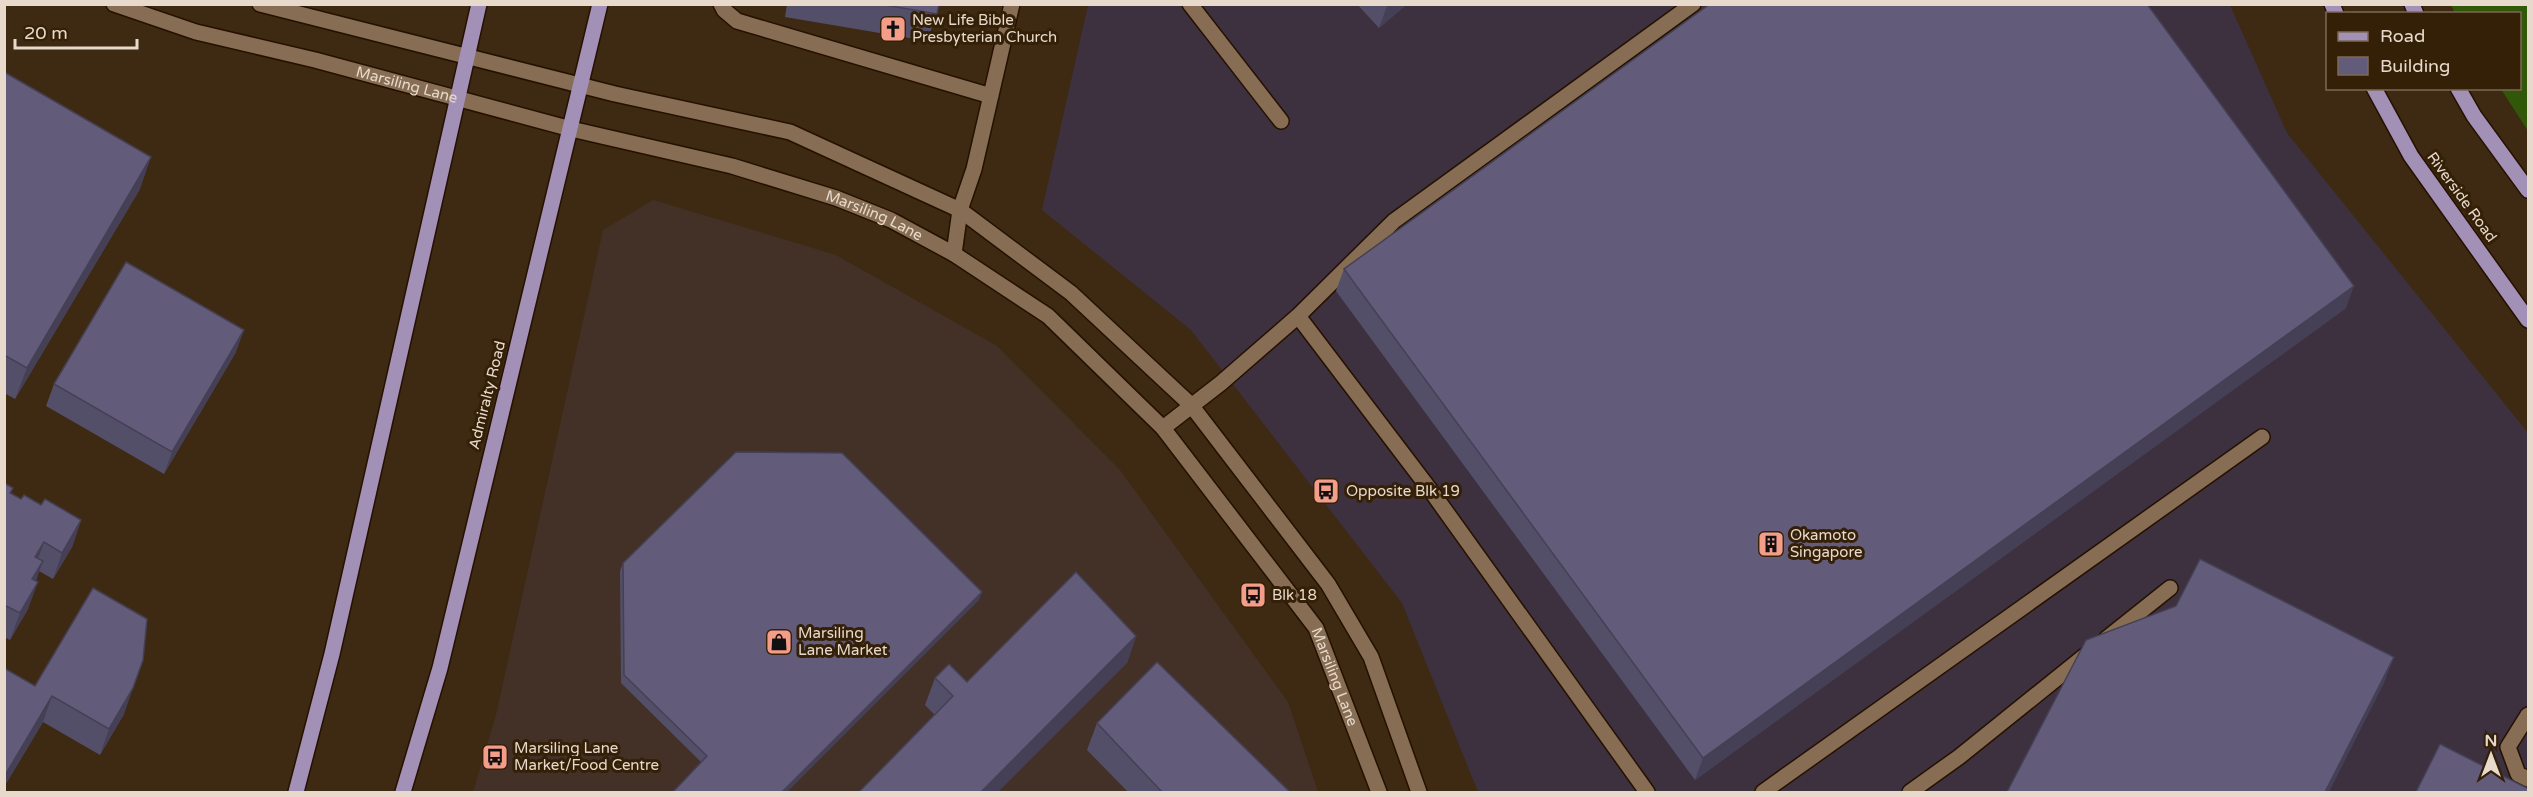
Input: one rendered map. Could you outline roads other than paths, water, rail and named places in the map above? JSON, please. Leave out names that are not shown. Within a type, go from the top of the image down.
[{"type":"main road","points":[[296,792],[332,654],[479,4]]},
{"type":"main road","name":"Admiralty Road","points":[[403,792],[440,668],[600,4]]},
{"type":"main road","name":"Riverside Road","points":[[2375,90],[2411,156],[2529,320]]},
{"type":"main road","points":[[2459,90],[2474,116],[2529,190]]},
{"type":"street","name":"Marsiling Lane","points":[[114,4],[196,32],[459,98],[571,129],[732,166],[836,198],[891,220],[954,254],[1048,316],[1163,428],[1316,628],[1379,792]]},
{"type":"street","points":[[260,4],[467,57],[790,132],[960,210],[1071,293],[1191,405],[1328,584],[1371,657],[1419,792]]},
{"type":"street","points":[[721,4],[724,10],[737,21],[991,96]]},
{"type":"street","points":[[954,254],[960,210],[974,169],[1012,4]]},
{"type":"street","points":[[1190,4],[1281,121]]},
{"type":"street","points":[[1163,428],[1298,316],[1394,221],[1693,4]]},
{"type":"street","points":[[1298,316],[1434,495],[1647,792]]},
{"type":"street","points":[[1763,792],[2262,437]]},
{"type":"street","points":[[1910,792],[1959,757],[2170,588]]},
{"type":"street","points":[[2529,715],[2508,747],[2518,774],[2529,779]]},
{"type":"place","name":"New Life Bible Presbyterian Church","points":[[893,29]]},
{"type":"place","name":"Opposite Blk 19","points":[[1326,491]]},
{"type":"place","name":"Okamoto Singapore","points":[[1771,544]]},
{"type":"place","name":"Blk 18","points":[[1253,595]]},
{"type":"place","name":"Marsiling Lane Market","points":[[779,642]]},
{"type":"place","name":"Marsiling Lane Market/Food Centre","points":[[495,757]]}]
